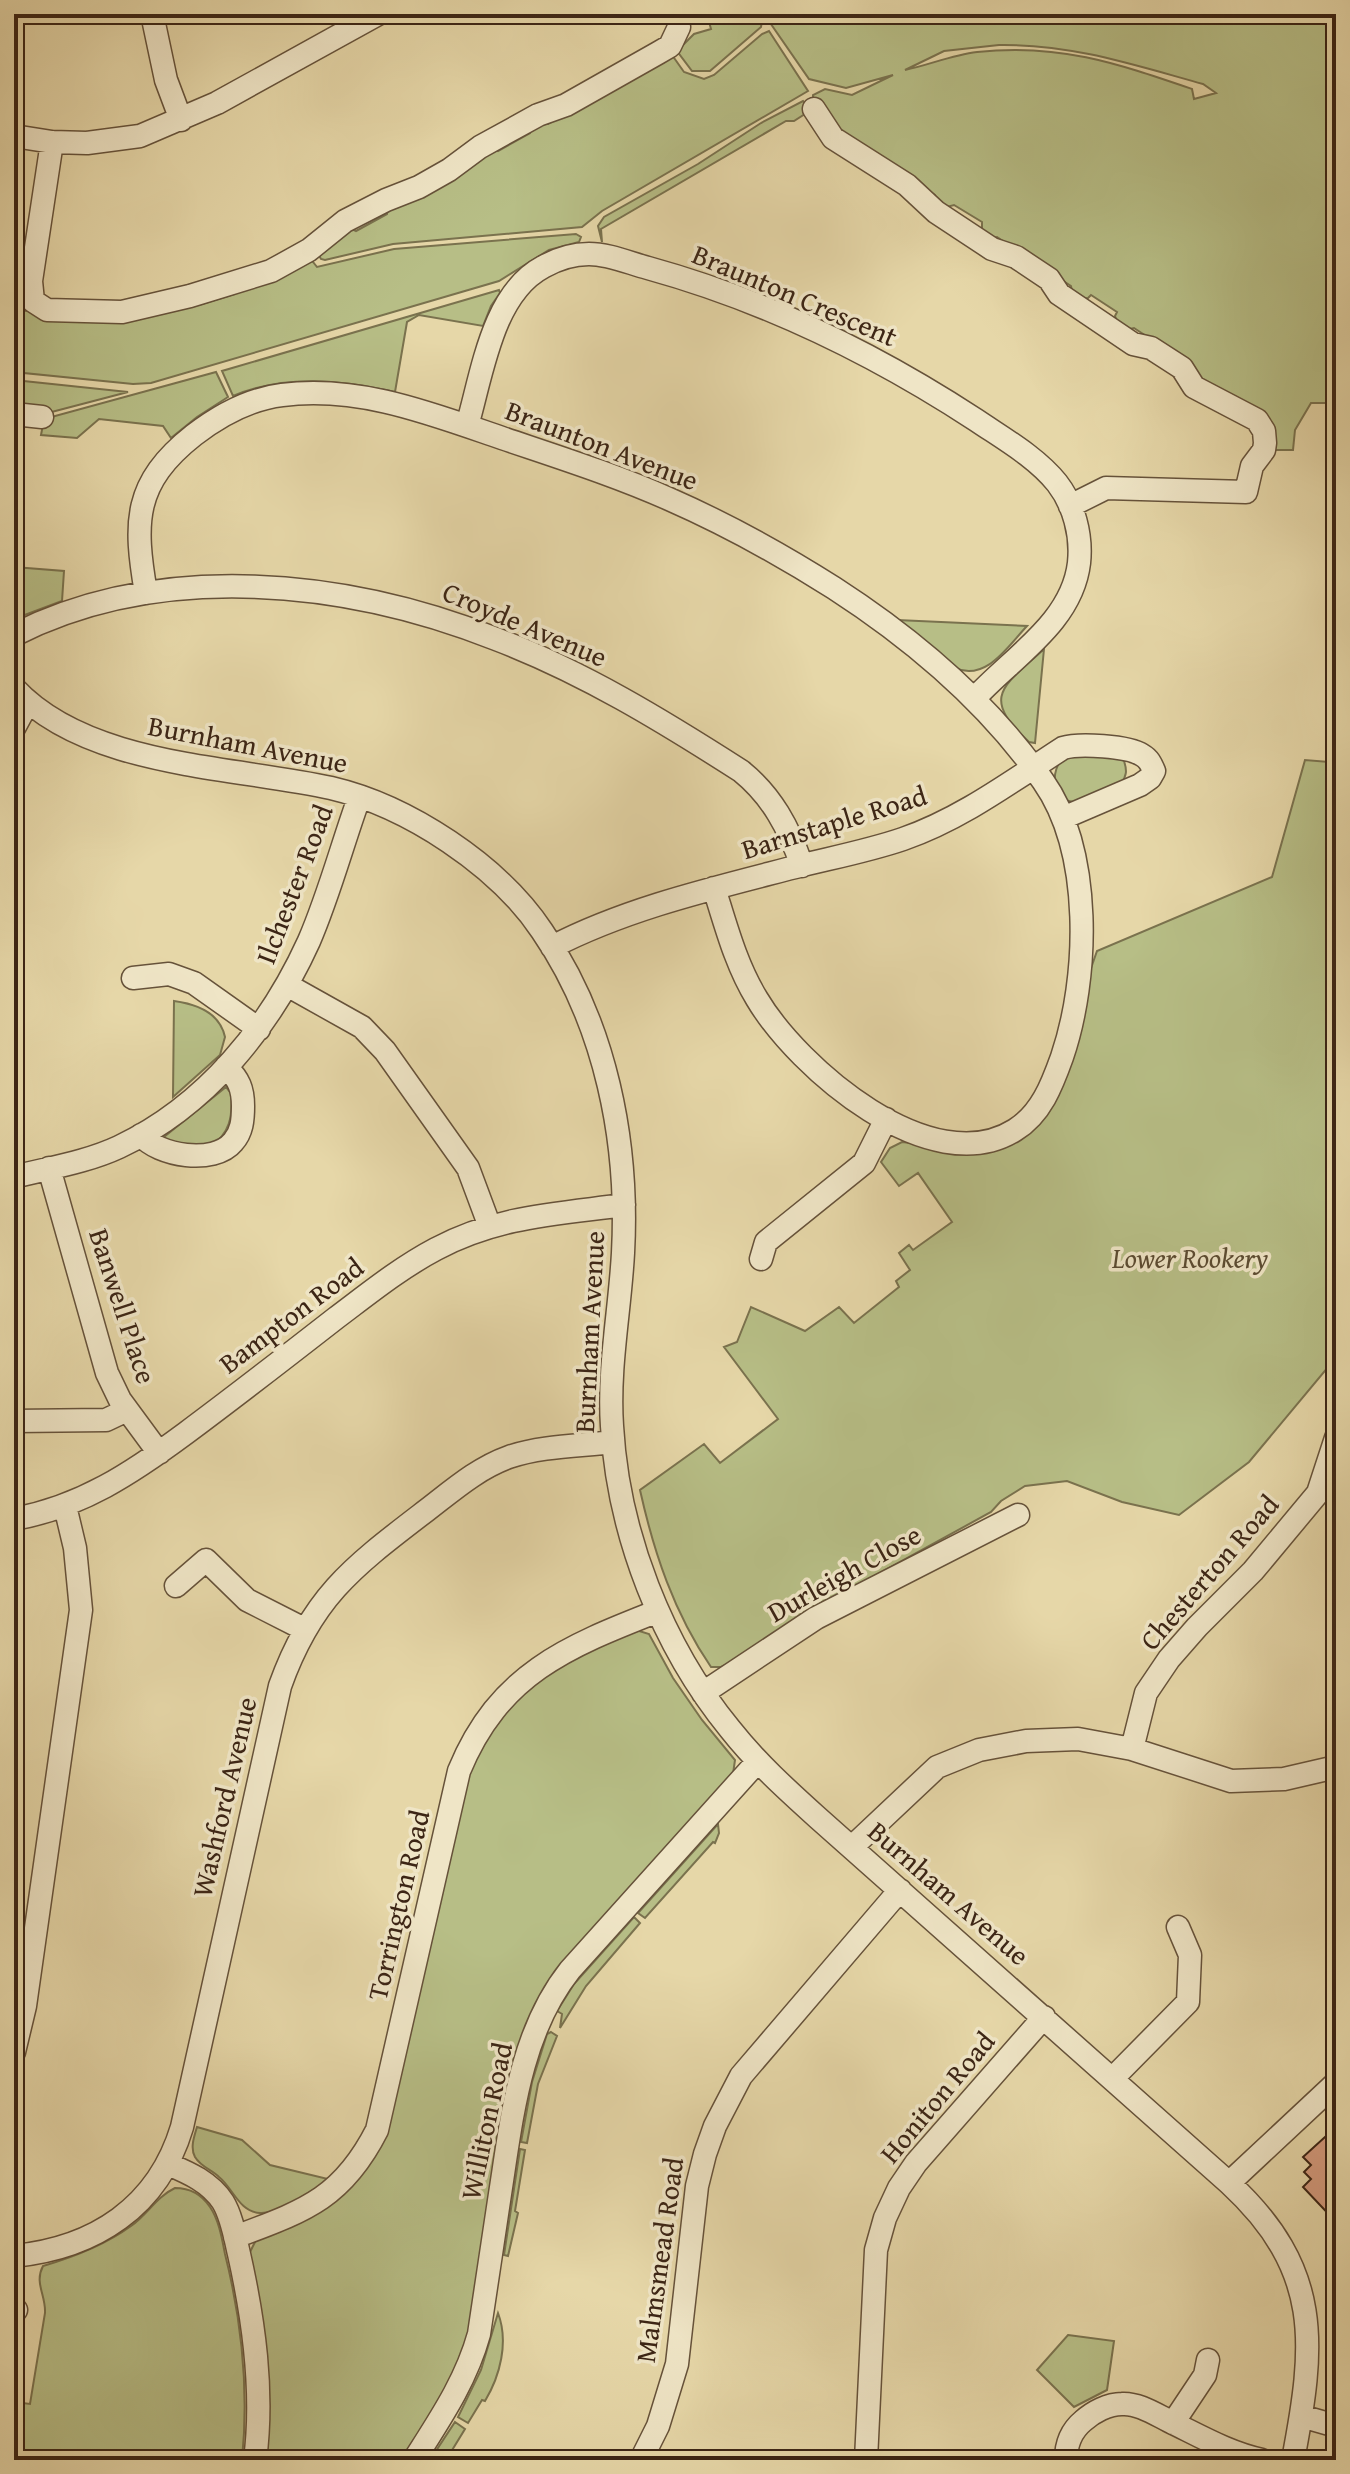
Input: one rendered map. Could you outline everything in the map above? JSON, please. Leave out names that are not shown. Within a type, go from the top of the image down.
[{"type":"street","points":[[152,14],[166,80],[181,120]]},
{"type":"street","points":[[14,136],[87,143],[140,136],[217,103],[378,14]]},
{"type":"street","points":[[52,142],[31,281],[33,301],[47,310],[122,312],[190,296],[271,271],[309,250],[345,221],[419,187],[538,115],[566,105],[670,46],[679,27]]},
{"type":"street","points":[[814,109],[833,138],[907,185],[936,212],[992,249],[1016,257],[1049,279],[1059,294],[1133,344],[1151,348],[1182,368],[1194,387],[1257,420],[1264,431],[1264,450],[1252,466],[1246,492],[1106,488],[1070,506]]},
{"type":"street","name":"Braunton Crescent","points":[[467,426],[503,309],[522,282],[542,267],[566,258],[591,254],[606,256],[672,274],[827,335],[871,358],[951,404],[1028,456],[1057,484],[1070,506],[1079,540],[1079,562],[1075,581],[1065,602],[1054,620],[974,699]]},
{"type":"street","name":"Braunton Avenue","points":[[146,593],[139,540],[148,485],[176,450],[231,411],[252,401],[286,394],[333,394],[387,401],[467,426],[633,484],[749,539],[860,605],[974,699],[998,723],[1057,804],[1063,818],[1081,908],[1081,966],[1068,1037],[1047,1094],[1036,1111],[1018,1129],[995,1141],[961,1145],[931,1139],[886,1119],[851,1097],[818,1071],[759,1002],[739,962],[714,888]]},
{"type":"street","points":[[14,414],[42,417]]},
{"type":"street","name":"Croyde Avenue","points":[[14,635],[98,603],[146,593],[223,587],[295,590],[420,613],[496,639],[595,684],[741,771],[756,783],[775,807],[796,846],[802,866]]},
{"type":"street","points":[[14,728],[21,695]]},
{"type":"street","name":"Burnham Avenue","points":[[21,695],[58,723],[150,757],[312,784],[359,798],[416,823],[461,850],[531,916],[552,947],[600,1051],[618,1132],[624,1205],[623,1256],[612,1382],[613,1442],[629,1525],[658,1611],[703,1693],[758,1761],[1252,2203],[1266,2221],[1291,2267],[1309,2329],[1307,2378],[1293,2460]]},
{"type":"street","name":"Barnstaple Road","points":[[552,947],[608,922],[714,888],[920,832],[961,812],[1073,745],[1134,751],[1151,763],[1154,771],[1140,785],[1063,818]]},
{"type":"street","name":"Ilchester Road","points":[[14,1177],[117,1148],[181,1108],[226,1067],[259,1029],[287,985],[309,940],[359,798]]},
{"type":"street","points":[[133,978],[169,974],[194,983],[259,1029]]},
{"type":"street","points":[[287,985],[362,1027],[385,1051],[468,1168],[490,1227]]},
{"type":"street","points":[[141,1135],[153,1146],[171,1153],[213,1154],[226,1149],[240,1132],[243,1120],[240,1084],[226,1067]]},
{"type":"street","points":[[761,1259],[766,1242],[864,1163],[886,1119]]},
{"type":"street","name":"Banwell Place","points":[[49,1168],[107,1373],[127,1410],[159,1453]]},
{"type":"street","name":"Bampton Road","points":[[14,1519],[65,1506],[100,1491],[159,1453],[389,1278],[435,1249],[490,1227],[543,1213],[624,1205]]},
{"type":"street","points":[[14,1421],[106,1420],[127,1410]]},
{"type":"street","name":"Chesterton Road","points":[[1132,1749],[1146,1693],[1169,1659],[1253,1571],[1318,1493],[1336,1438]]},
{"type":"street","name":"Washford Avenue","points":[[14,2256],[39,2254],[95,2234],[124,2216],[141,2200],[168,2164],[182,2127],[280,1686],[304,1629],[337,1584],[363,1559],[471,1476],[494,1463],[526,1452],[613,1442]]},
{"type":"street","points":[[14,2052],[25,2006],[81,1610],[75,1548],[65,1506]]},
{"type":"street","name":"Durleigh Close","points":[[703,1693],[816,1618],[1018,1515]]},
{"type":"street","points":[[176,1586],[206,1560],[247,1600],[304,1629]]},
{"type":"street","name":"Torrington Road","points":[[235,2237],[293,2215],[332,2192],[358,2163],[377,2130],[459,1771],[472,1741],[489,1714],[510,1690],[561,1654],[658,1611]]},
{"type":"street","points":[[852,1847],[937,1767],[979,1750],[1026,1741],[1078,1739],[1132,1749],[1231,1781],[1284,1779],[1336,1767]]},
{"type":"street","name":"Williton Road","points":[[414,2460],[453,2398],[473,2357],[512,2115],[528,2051],[545,2009],[570,1970],[758,1761]]},
{"type":"street","name":"Malmsmead Road","points":[[641,2460],[658,2426],[677,2364],[697,2186],[715,2126],[741,2076],[900,1890]]},
{"type":"street","points":[[1113,2078],[1188,2002],[1190,1955],[1178,1927]]},
{"type":"street","name":"Honiton Road","points":[[866,2460],[873,2283],[876,2250],[885,2218],[899,2188],[916,2163],[1044,2017]]},
{"type":"street","points":[[1229,2183],[1336,2083]]},
{"type":"street","points":[[168,2164],[205,2182],[214,2190],[223,2203],[235,2237],[245,2278],[257,2364],[259,2409],[255,2460]]},
{"type":"street","points":[[1173,2423],[1205,2375],[1208,2360]]},
{"type":"street","points":[[1066,2460],[1066,2449],[1075,2428],[1106,2407],[1124,2403],[1142,2408],[1234,2453],[1262,2460]]},
{"type":"street","points":[[1301,2416],[1336,2426]]},
{"type":"green space","points":[[707,14],[758,14],[761,27],[710,71],[692,71],[677,51],[694,34],[711,29]]},
{"type":"green space","points":[[764,14],[1336,14],[1336,403],[1311,403],[1295,430],[1293,450],[1274,450],[1203,384],[1193,367],[1134,328],[1125,330],[1118,324],[1117,312],[1091,295],[1079,299],[1073,296],[1071,286],[997,237],[989,239],[982,234],[982,222],[954,205],[943,208],[937,203],[935,195],[839,132],[813,99],[813,95],[825,89],[852,95],[893,75],[846,88],[809,79]],"holes":[[[999,45],[1077,52],[1127,63],[1203,84],[1216,93],[1194,99],[1192,89],[1112,63],[1034,50],[977,52],[905,70],[944,51]]]},
{"type":"green space","points":[[769,31],[808,91],[602,211],[582,227],[393,244],[325,260],[317,252],[339,240],[341,233],[350,228],[356,231],[387,214],[388,207],[404,204],[481,160],[483,152],[491,147],[498,151],[530,133],[531,126],[540,122],[548,124],[672,55],[684,72],[704,79],[714,75]]},
{"type":"green space","points":[[803,101],[811,110],[794,121],[786,121],[601,229],[602,242],[598,226],[604,217]]},
{"type":"green space","points":[[576,234],[581,237],[579,242],[549,250],[499,281],[151,383],[133,384],[14,372],[14,315],[23,311],[192,301],[199,305],[235,294],[239,286],[309,257],[317,267],[394,249]]},
{"type":"green space","points":[[499,290],[483,326],[419,315],[407,322],[395,392],[354,384],[313,381],[273,384],[233,396],[222,371]]},
{"type":"green space","points":[[216,372],[228,397],[171,438],[163,426],[99,419],[77,438],[41,435],[44,419]]},
{"type":"green space","points":[[14,380],[128,392],[44,414],[14,411]]},
{"type":"green space","points":[[14,567],[64,571],[62,601],[14,619]]},
{"type":"green space","points":[[897,620],[1027,626],[996,660],[977,670],[966,671],[955,668]]},
{"type":"green space","points":[[1044,649],[1035,743],[1029,742],[1014,726],[1001,702],[1008,683]]},
{"type":"green space","name":"Lower Rookery","points":[[1336,753],[1336,1348],[1329,1366],[1249,1462],[1179,1515],[1122,1502],[1067,1481],[1025,1486],[1001,1501],[991,1512],[845,1592],[732,1662],[711,1667],[686,1625],[667,1582],[640,1490],[704,1444],[720,1463],[778,1419],[724,1347],[737,1342],[751,1307],[805,1331],[839,1307],[854,1323],[899,1287],[896,1281],[910,1270],[899,1253],[909,1245],[913,1250],[952,1222],[918,1173],[899,1186],[881,1162],[890,1148],[902,1142],[936,1146],[1038,1120],[1097,951],[1272,877],[1305,760],[1329,762]]},
{"type":"green space","points":[[1065,755],[1117,757],[1124,761],[1125,775],[1121,783],[1095,797],[1079,802],[1069,801],[1062,798],[1055,785],[1056,769]]},
{"type":"green space","points":[[174,1001],[206,1011],[218,1022],[225,1037],[220,1055],[173,1097]]},
{"type":"green space","points":[[226,1087],[231,1093],[231,1117],[217,1142],[210,1147],[159,1141]]},
{"type":"green space","points":[[636,1630],[649,1634],[673,1678],[735,1760],[732,1781],[541,1997],[468,2351],[406,2460],[263,2460],[249,2254],[256,2240],[354,2182],[473,1757],[512,1700],[562,1661]]},
{"type":"green space","points":[[718,1824],[715,1843],[645,1918],[638,1913]]},
{"type":"green space","points":[[634,1917],[640,1923],[586,1986],[560,2028],[562,2014],[557,2011],[574,1984]]},
{"type":"green space","points":[[551,2032],[557,2036],[538,2084],[527,2143],[521,2142],[532,2082],[547,2034]]},
{"type":"green space","points":[[197,2127],[242,2140],[270,2165],[328,2179],[284,2207],[253,2212],[241,2204],[224,2182],[195,2157],[193,2146]]},
{"type":"green space","points":[[520,2149],[525,2150],[515,2211],[518,2213],[508,2256],[504,2255]]},
{"type":"green space","points":[[175,2188],[191,2191],[203,2199],[213,2212],[221,2236],[236,2305],[242,2356],[245,2408],[242,2460],[14,2460],[14,2402],[30,2404],[45,2313],[40,2284],[43,2266],[111,2239]]},
{"type":"green space","points":[[498,2313],[503,2335],[499,2370],[485,2401],[482,2400],[468,2423],[458,2417],[481,2370]]},
{"type":"green space","points":[[1068,2335],[1114,2341],[1107,2390],[1074,2407],[1037,2370]]},
{"type":"green space","points":[[455,2422],[465,2429],[446,2460],[430,2460]]},
{"type":"building","points":[[1336,2127],[1336,2222],[1303,2187],[1311,2179],[1304,2172],[1311,2165],[1303,2157]]}]
